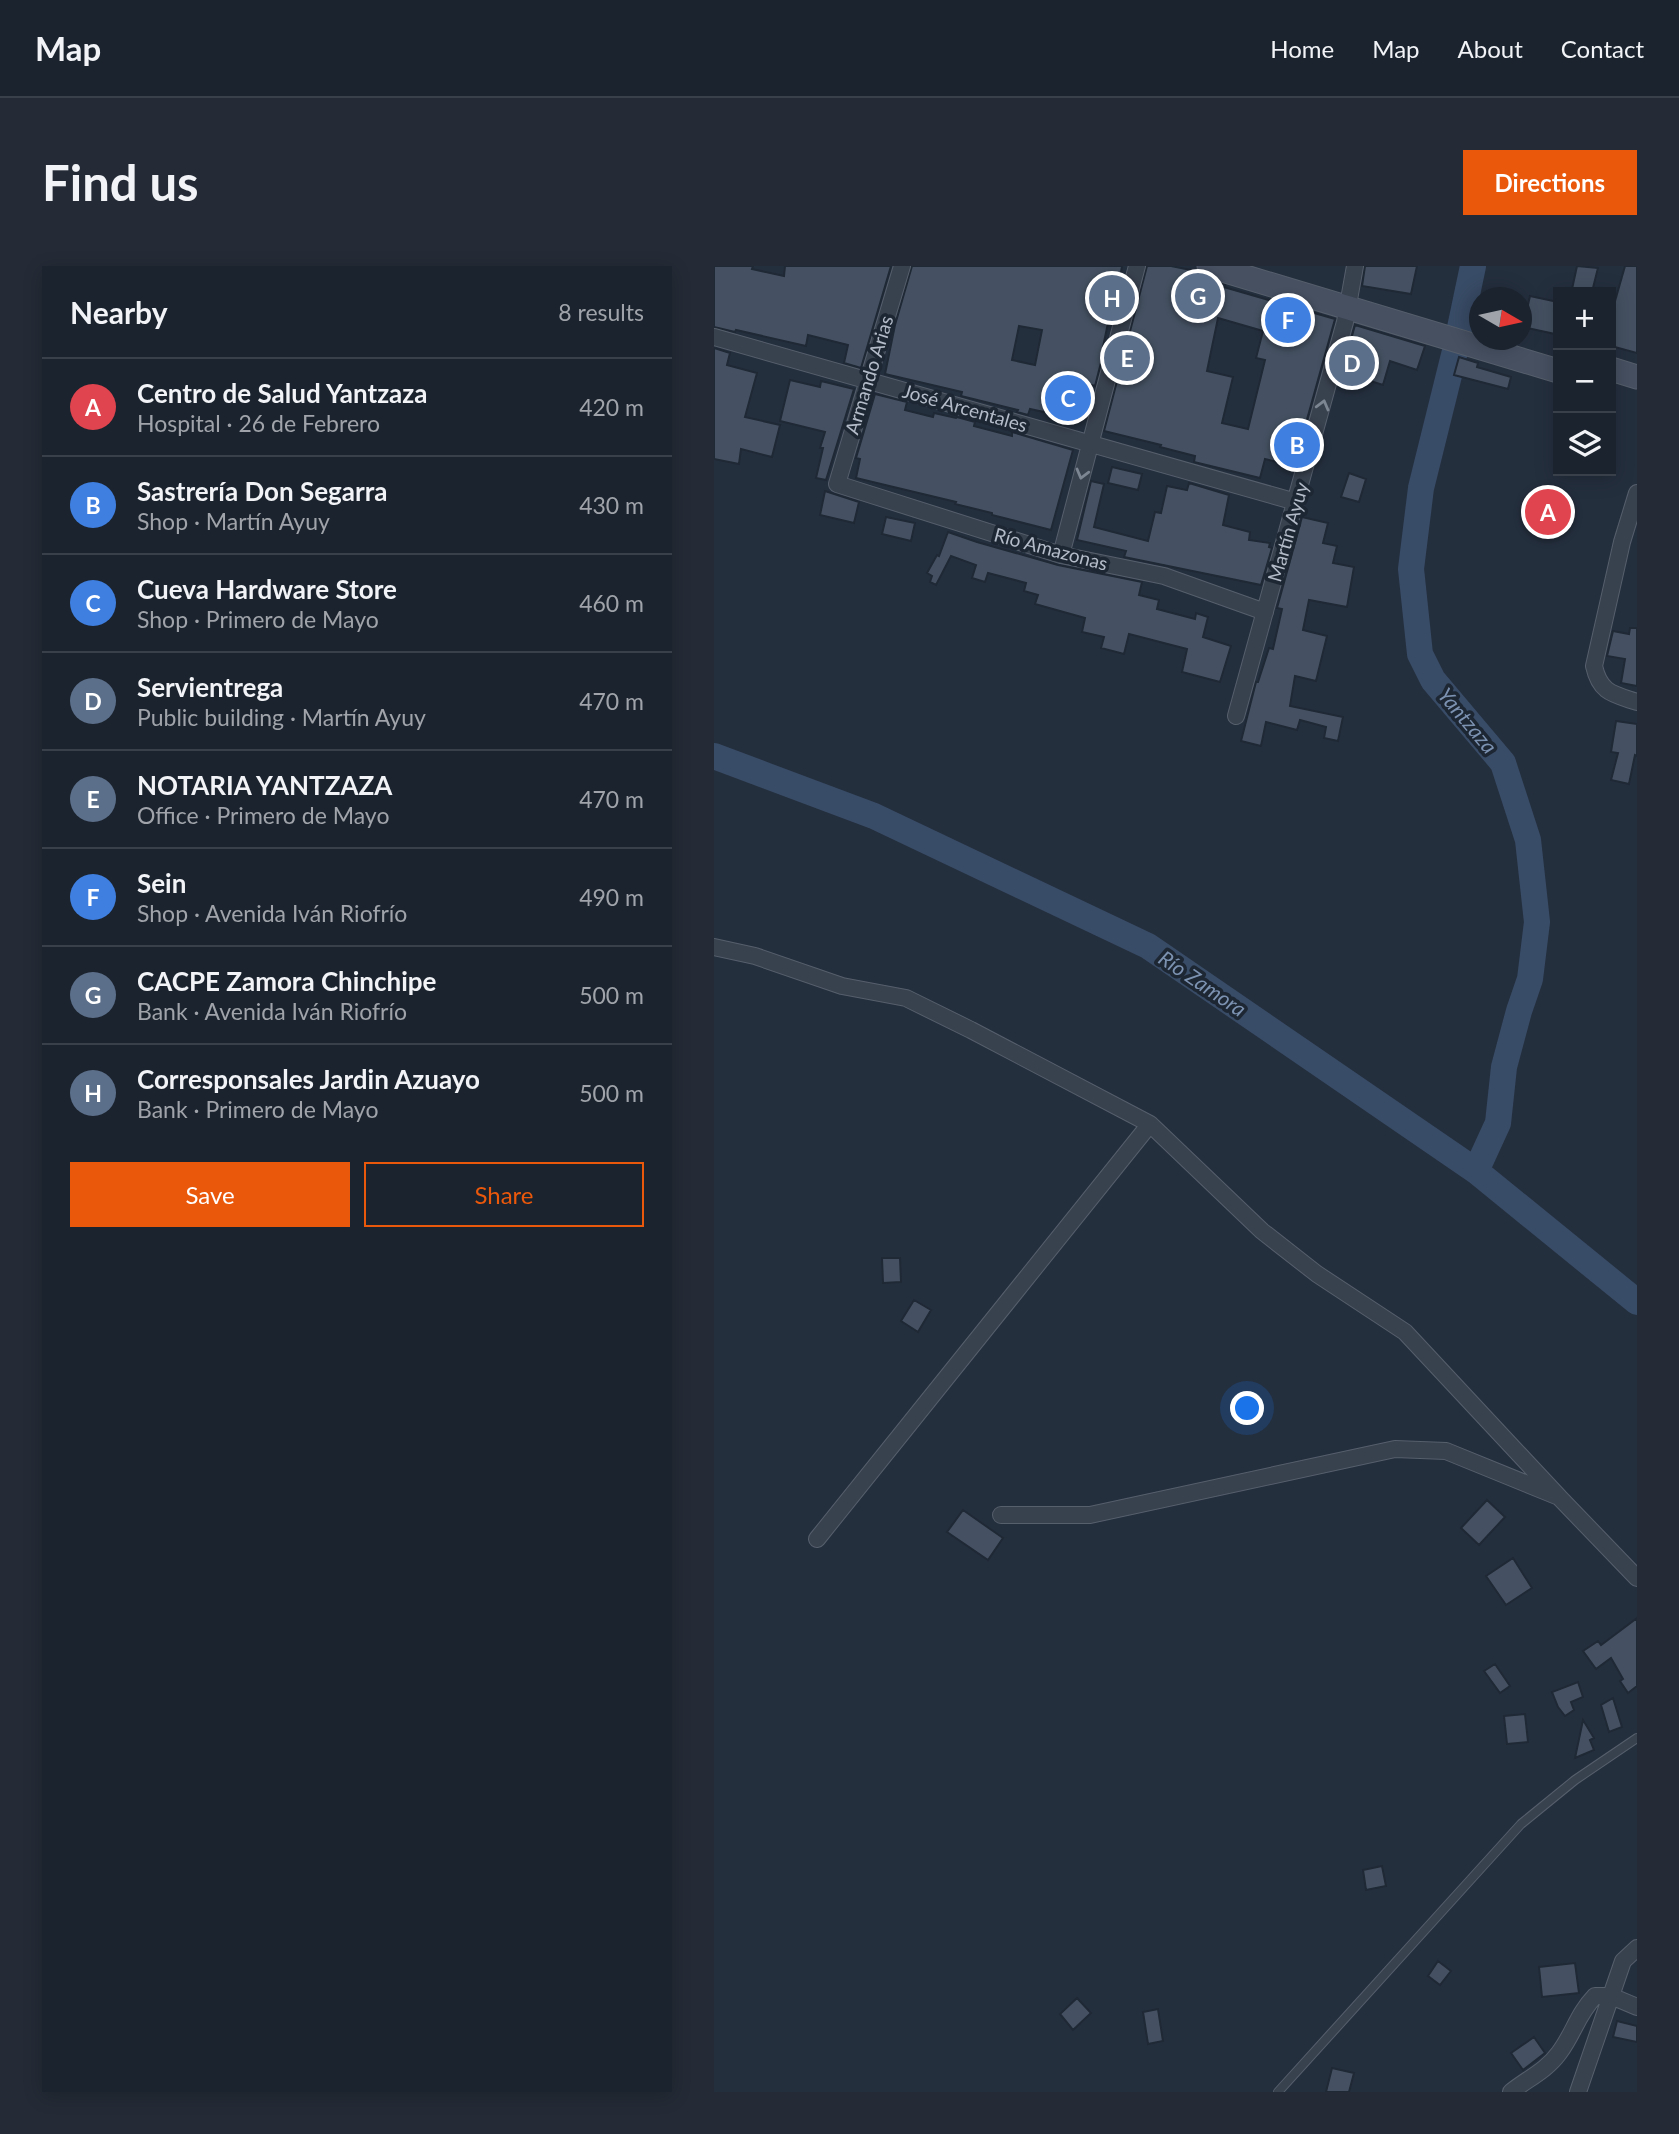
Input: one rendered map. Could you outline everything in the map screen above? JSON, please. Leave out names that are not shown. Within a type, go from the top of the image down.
[{"type":"main road","points":[[1209,266],[1469,336]]},
{"type":"main road","points":[[1247,266],[1348,302]]},
{"type":"main road","points":[[1410,321],[1469,331]]},
{"type":"main road","points":[[1516,350],[1553,368]]},
{"type":"main road","points":[[1530,350],[1553,354]]},
{"type":"main road","points":[[1616,371],[1637,377]]},
{"type":"main road","points":[[1616,387],[1637,393]]},
{"type":"street","name":"Armando Arias","points":[[837,484],[902,266]]},
{"type":"street","points":[[1060,555],[1138,266]]},
{"type":"street","name":"Martín Ayuy","points":[[1236,716],[1296,502],[1355,266]]},
{"type":"street","name":"José Arcentales","points":[[714,337],[1296,502]]},
{"type":"street","name":"Río Amazonas","points":[[837,484],[1060,555],[1164,576],[1265,612]]},
{"type":"street","points":[[1637,493],[1630,544],[1594,666],[1597,678],[1610,693],[1637,702]]},
{"type":"street","points":[[714,947],[755,956],[842,986],[906,998],[1150,1124],[1262,1231],[1317,1274],[1405,1332],[1637,1578]]},
{"type":"street","points":[[817,1539],[1150,1124]]},
{"type":"street","points":[[1001,1515],[1090,1515],[1395,1449],[1446,1451],[1559,1497]]},
{"type":"street","points":[[1578,2092],[1623,1961],[1637,1948]]},
{"type":"street","points":[[1511,2092],[1549,2065],[1561,2051],[1584,2008],[1595,1996],[1611,1996],[1637,2007]]},
{"type":"lane","points":[[1278,2092],[1521,1824],[1575,1780],[1637,1738]]},
{"type":"building","points":[[714,266],[753,266],[752,269],[784,276],[785,266],[891,266],[861,368],[844,363],[848,345],[808,335],[806,346],[714,327]]},
{"type":"building","points":[[912,266],[1122,266],[1122,280],[1117,300],[1113,299],[1095,386],[1088,384],[1080,420],[1030,409],[1028,415],[961,396],[962,392],[885,374],[895,325]],"holes":[[[1019,326],[1042,330],[1035,365],[1012,360]]]},
{"type":"building","points":[[1147,266],[1171,266],[1196,271],[1196,274],[1204,279],[1225,285],[1224,287],[1335,319],[1294,466],[1265,459],[1260,478],[1194,462],[1195,456],[1104,431]],"holes":[[[1218,318],[1263,331],[1256,358],[1265,360],[1248,429],[1222,423],[1233,377],[1207,371]]]},
{"type":"building","points":[[1365,266],[1417,266],[1411,294],[1362,286]]},
{"type":"building","points":[[1577,266],[1598,268],[1593,287],[1572,287]]},
{"type":"building","points":[[1625,266],[1637,266],[1637,353],[1616,347],[1616,298]]},
{"type":"building","points":[[1532,296],[1553,301],[1553,334],[1532,329]]},
{"type":"building","points":[[1355,325],[1425,346],[1417,370],[1390,361],[1383,385],[1342,372]]},
{"type":"building","points":[[714,348],[730,353],[727,365],[757,373],[745,417],[780,425],[772,457],[741,449],[739,464],[714,459]]},
{"type":"building","points":[[1459,357],[1478,363],[1477,367],[1511,377],[1508,389],[1454,375]]},
{"type":"building","points":[[790,380],[820,387],[821,381],[854,389],[826,480],[816,478],[825,432],[780,421]]},
{"type":"building","points":[[875,394],[907,402],[905,410],[933,417],[934,413],[957,417],[975,422],[974,426],[1012,436],[1012,432],[1073,450],[1051,530],[992,515],[955,504],[956,502],[856,478],[860,459],[856,458]]},
{"type":"building","points":[[1112,467],[1142,474],[1138,490],[1108,483]]},
{"type":"building","points":[[1349,473],[1366,479],[1359,502],[1341,497]]},
{"type":"building","points":[[1091,481],[1104,484],[1094,527],[1148,541],[1155,512],[1161,513],[1167,486],[1187,490],[1189,483],[1229,495],[1223,525],[1250,532],[1249,540],[1270,543],[1269,547],[1272,548],[1261,585],[1124,557],[1126,551],[1077,540]]},
{"type":"building","points":[[825,491],[859,502],[854,523],[820,515]]},
{"type":"building","points":[[886,517],[915,523],[911,541],[882,534]]},
{"type":"building","points":[[1302,517],[1328,523],[1323,543],[1337,546],[1333,563],[1354,567],[1347,607],[1309,600],[1303,630],[1327,636],[1316,681],[1295,676],[1290,706],[1343,717],[1338,741],[1324,738],[1326,727],[1300,720],[1297,730],[1266,722],[1261,746],[1241,741],[1256,682],[1269,648],[1273,649],[1282,609],[1277,608]]},
{"type":"building","points":[[948,532],[1058,565],[1142,582],[1139,595],[1159,600],[1157,609],[1195,619],[1196,613],[1208,617],[1203,637],[1231,646],[1220,682],[1182,672],[1187,649],[1129,634],[1124,654],[1101,648],[1104,637],[1082,632],[1085,618],[1035,604],[1038,595],[1024,591],[1026,583],[988,573],[985,582],[972,578],[976,565],[951,556],[936,585],[930,582],[932,576],[927,573],[937,555],[939,556]]},
{"type":"building","points":[[1630,628],[1637,628],[1637,686],[1621,683],[1625,659],[1607,656],[1613,631],[1629,634]]},
{"type":"building","points":[[1616,721],[1637,724],[1637,756],[1635,755],[1629,784],[1611,780],[1618,753],[1611,752]]},
{"type":"building","points":[[882,1258],[900,1258],[901,1282],[883,1283]]},
{"type":"building","points":[[914,1300],[931,1310],[918,1332],[901,1321]]},
{"type":"building","points":[[1487,1500],[1505,1517],[1479,1545],[1461,1528]]},
{"type":"building","points":[[963,1510],[1003,1538],[988,1560],[947,1532]]},
{"type":"building","points":[[1513,1558],[1532,1588],[1506,1605],[1486,1576]]},
{"type":"building","points":[[1637,1618],[1637,1686],[1628,1693],[1611,1658],[1596,1669],[1583,1651],[1598,1641],[1601,1645]]},
{"type":"building","points":[[1495,1664],[1510,1686],[1500,1693],[1484,1671]]},
{"type":"building","points":[[1578,1682],[1583,1697],[1571,1702],[1574,1710],[1565,1716],[1552,1692]]},
{"type":"building","points":[[1613,1698],[1622,1727],[1609,1732],[1601,1705]]},
{"type":"building","points":[[1525,1714],[1528,1742],[1507,1744],[1504,1716]]},
{"type":"building","points":[[1583,1720],[1594,1738],[1590,1740],[1594,1750],[1575,1758]]},
{"type":"building","points":[[1382,1866],[1386,1886],[1366,1890],[1363,1870]]},
{"type":"building","points":[[1438,1961],[1451,1971],[1440,1985],[1428,1976]]},
{"type":"building","points":[[1575,1963],[1579,1993],[1542,1997],[1539,1967]]},
{"type":"building","points":[[1077,1998],[1091,2013],[1073,2030],[1060,2014]]},
{"type":"building","points":[[1158,2009],[1163,2041],[1148,2044],[1143,2012]]},
{"type":"building","points":[[1617,2021],[1637,2026],[1637,2042],[1613,2037]]},
{"type":"building","points":[[1534,2037],[1545,2053],[1523,2070],[1511,2053]]},
{"type":"building","points":[[1332,2068],[1354,2073],[1349,2092],[1326,2092]]},
{"type":"waterway","name":"Yantzaza","points":[[1473,266],[1421,488],[1411,569],[1420,654],[1433,680],[1503,763],[1528,840],[1537,922],[1530,979],[1504,1067],[1498,1123],[1476,1171]]},
{"type":"waterway","name":"Río Zamora","points":[[714,756],[874,816],[1148,946],[1476,1171],[1637,1302]]},
{"type":"place","name":"CACPE Zamora Chinchipe","points":[[1198,296]]},
{"type":"place","name":"Corresponsales Jardin Azuayo","points":[[1112,298]]},
{"type":"place","name":"Sein","points":[[1288,320]]},
{"type":"place","name":"NOTARIA YANTZAZA","points":[[1127,358]]},
{"type":"place","name":"Servientrega","points":[[1352,363]]},
{"type":"place","name":"Cueva Hardware Store","points":[[1068,398]]},
{"type":"place","name":"Sastrería Don Segarra","points":[[1297,445]]},
{"type":"place","name":"Centro de Salud Yantzaza","points":[[1548,512]]}]
